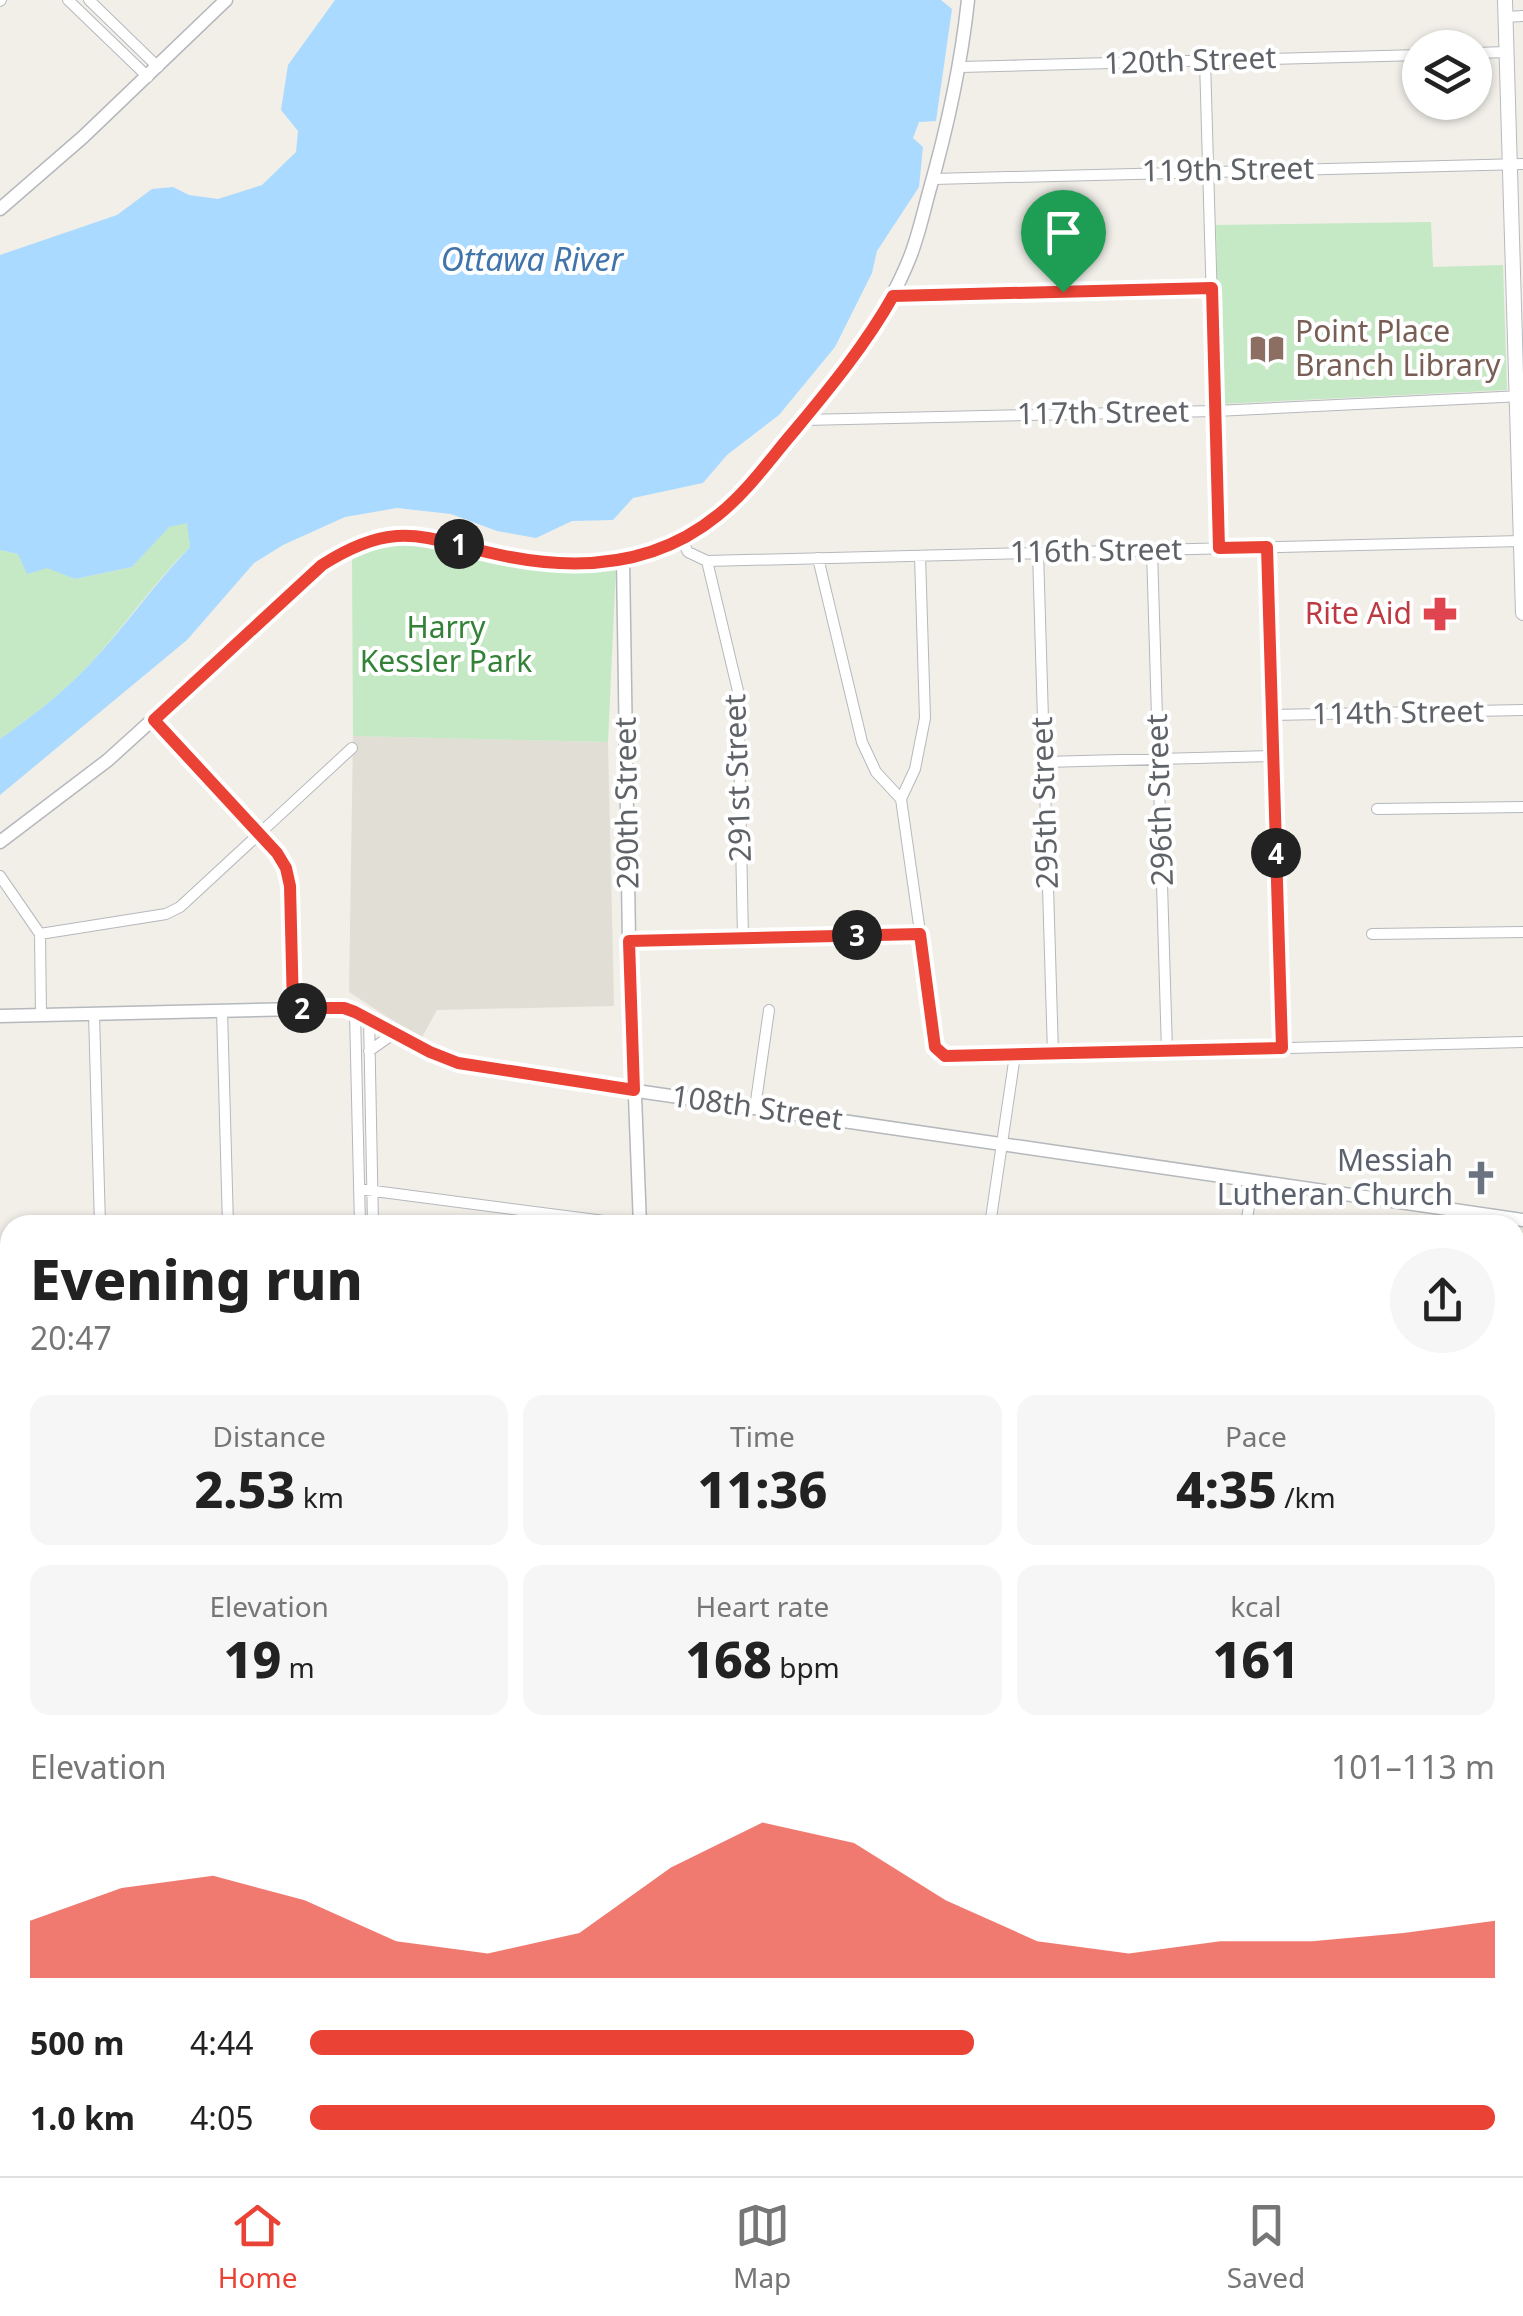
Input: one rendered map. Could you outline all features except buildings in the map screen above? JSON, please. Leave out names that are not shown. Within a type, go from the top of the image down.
[{"type":"main road","points":[[1505,0],[1517,159],[1523,613]]},
{"type":"street","points":[[68,0],[153,72]]},
{"type":"street","points":[[89,0],[153,72]]},
{"type":"street","points":[[0,209],[153,72],[226,0]]},
{"type":"street","points":[[0,842],[86,779],[322,565],[348,548],[400,534],[429,536],[507,557],[564,564],[623,560],[681,539],[732,503],[803,420],[893,296],[912,254],[933,178],[961,67],[968,0]]},
{"type":"street","points":[[1506,17],[1523,16]]},
{"type":"street","points":[[1492,52],[1507,52]]},
{"type":"street","name":"120th Street","points":[[961,67],[1402,55]]},
{"type":"street","points":[[1206,60],[1219,548]]},
{"type":"street","name":"119th Street","points":[[933,178],[1517,159]]},
{"type":"street","points":[[893,296],[1212,288]]},
{"type":"street","name":"117th Street","points":[[803,420],[1216,411],[1520,396]]},
{"type":"street","name":"116th Street","points":[[707,561],[1522,538]]},
{"type":"street","points":[[681,539],[688,552],[707,561]]},
{"type":"street","points":[[1267,547],[1282,1048]]},
{"type":"street","name":"296th Street","points":[[1152,550],[1167,1051]]},
{"type":"street","name":"295th Street","points":[[1038,552],[1053,1054]]},
{"type":"street","points":[[920,556],[925,718],[915,769],[901,799],[935,1047],[950,1057],[1523,1042]]},
{"type":"street","points":[[818,558],[862,742],[876,772],[901,799]]},
{"type":"street","name":"290th Street","points":[[623,560],[638,1215]]},
{"type":"street","name":"291st Street","points":[[707,561],[739,704],[743,938]]},
{"type":"street","name":"114th Street","points":[[1272,715],[1523,710]]},
{"type":"street","points":[[154,720],[277,853],[286,868],[290,886],[293,1008]]},
{"type":"street","points":[[40,934],[166,914],[180,907],[352,748]]},
{"type":"street","points":[[1044,762],[1274,756]]},
{"type":"street","points":[[1377,810],[1523,807]]},
{"type":"street","points":[[0,876],[40,934],[41,1015]]},
{"type":"street","points":[[1372,934],[1523,932]]},
{"type":"street","points":[[629,941],[920,934]]},
{"type":"street","name":"108th Street","points":[[0,1016],[344,1008],[458,1063],[1489,1215]]},
{"type":"street","points":[[222,1010],[228,1215]]},
{"type":"street","points":[[755,1108],[769,1010]]},
{"type":"street","points":[[94,1014],[100,1215]]},
{"type":"street","points":[[362,1014],[370,1050],[373,1215]]},
{"type":"street","points":[[360,1215],[362,1014]]},
{"type":"street","points":[[370,1050],[396,1032]]},
{"type":"street","points":[[991,1215],[1015,1055]]},
{"type":"street","points":[[1247,1215],[1252,1180]]},
{"type":"street","points":[[359,1189],[566,1215]]},
{"type":"shaded area","points":[[353,736],[608,742],[614,1006],[437,1010],[421,1039],[349,992]]},
{"type":"green space","points":[[1431,222],[1433,267],[1503,265],[1507,390],[1220,404],[1216,225]]},
{"type":"green space","points":[[188,522],[190,547],[102,650],[79,676],[0,739],[0,550],[75,579],[132,567],[169,526]]},
{"type":"green space","name":"Harry Kessler Park","points":[[410,539],[616,567],[608,742],[353,736],[352,553]]},
{"type":"water","name":"Ottawa River","points":[[335,0],[941,0],[952,9],[936,121],[919,122],[913,138],[923,147],[919,187],[877,251],[872,273],[835,347],[779,415],[727,455],[703,483],[633,498],[613,520],[572,521],[536,538],[497,531],[451,514],[397,508],[345,517],[254,563],[187,640],[0,795],[0,739],[79,676],[190,547],[187,523],[169,527],[132,567],[75,579],[47,568],[27,574],[18,554],[0,550],[0,255],[117,215],[152,189],[173,187],[189,195],[218,199],[262,185],[296,152],[298,131],[281,110],[288,65]]},
{"type":"place","name":"Point Place Branch Library","points":[[1267,349]]},
{"type":"place","name":"Rite Aid","points":[[1440,614]]},
{"type":"place","name":"Messiah Lutheran Church","points":[[1481,1178]]},
{"type":"route","points":[[1212,288],[1219,548],[1267,547],[1282,1048],[945,1056],[935,1047],[920,934],[629,941],[634,1090],[458,1063],[344,1008],[293,1008],[290,886],[286,868],[277,853],[154,720],[322,565],[348,548],[373,539],[416,534],[507,557],[564,564],[597,564],[648,554],[706,524],[747,488],[822,396],[893,296],[1063,292],[1212,288]]}]
